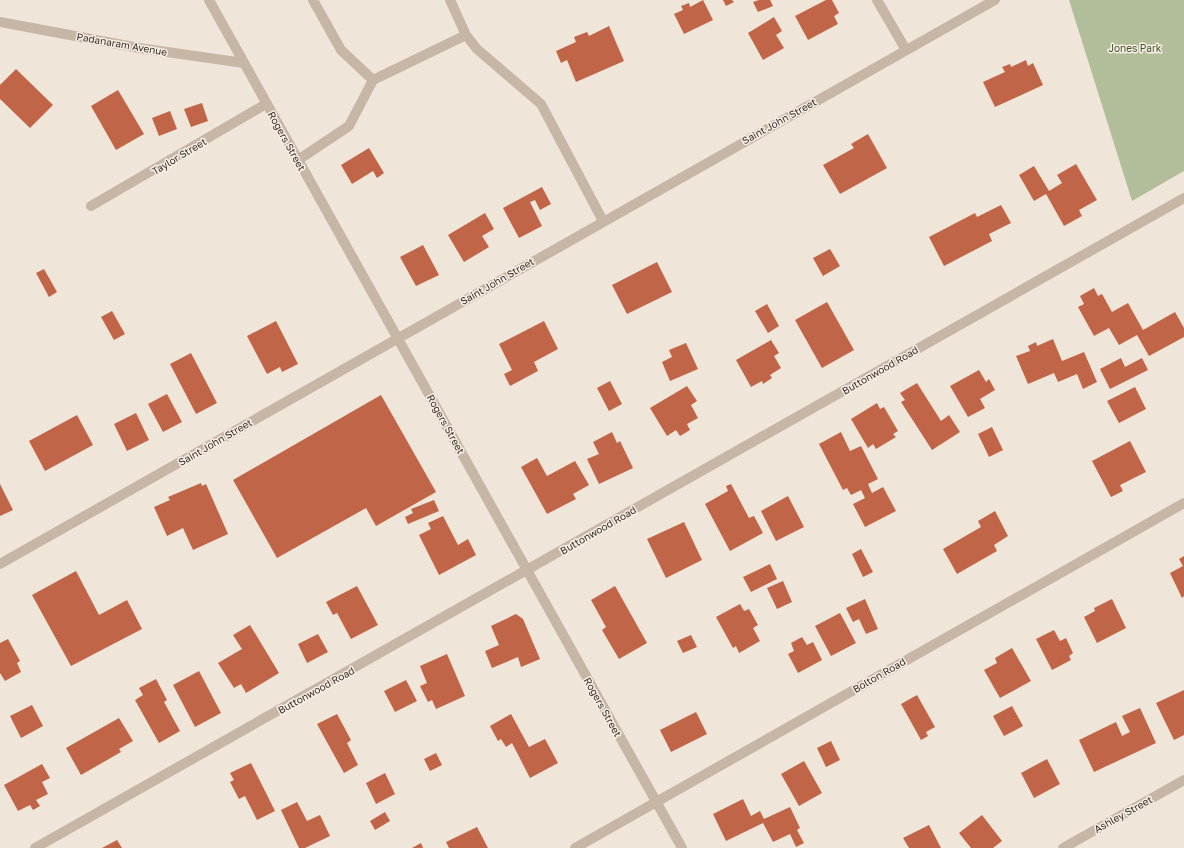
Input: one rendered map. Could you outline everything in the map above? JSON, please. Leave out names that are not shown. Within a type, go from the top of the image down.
[{"type":"street","name":"Rogers Street","points":[[209,0],[682,848]]},
{"type":"street","points":[[313,0],[341,50],[373,80]]},
{"type":"street","points":[[450,0],[466,35],[477,49],[540,104],[604,221]]},
{"type":"street","points":[[877,0],[906,50]]},
{"type":"street","name":"Saint John Street","points":[[0,564],[995,0]]},
{"type":"street","name":"Padanaram Avenue","points":[[0,22],[139,48],[244,63]]},
{"type":"street","points":[[298,160],[349,126],[373,80],[466,35]]},
{"type":"street","name":"Taylor Street","points":[[91,206],[266,104]]},
{"type":"street","name":"Buttonwood Road","points":[[35,848],[1184,198]]},
{"type":"street","name":"Bolton Road","points":[[575,848],[1184,503]]},
{"type":"street","name":"Ashley Street","points":[[1063,848],[1184,780]]},
{"type":"green space","name":"Jones Park","points":[[1069,0],[1184,0],[1184,171],[1132,201]]},
{"type":"building","points":[[703,0],[713,20],[684,34],[674,14],[683,10],[681,6],[689,3],[690,7]]},
{"type":"building","points":[[723,0],[732,0],[734,2],[726,6]]},
{"type":"building","points":[[759,0],[770,0],[773,6],[758,12],[753,2]]},
{"type":"building","points":[[826,0],[832,0],[839,13],[834,16],[838,24],[808,40],[795,16]]},
{"type":"building","points":[[774,17],[782,31],[776,35],[784,48],[763,60],[748,33]]},
{"type":"building","points":[[609,26],[624,61],[576,82],[567,60],[561,63],[556,51],[576,42],[574,37],[587,32],[589,36]]},
{"type":"building","points":[[1026,60],[1028,66],[1033,63],[1043,85],[995,107],[983,82],[1005,72],[1002,67],[1010,64],[1011,67]]},
{"type":"building","points":[[16,69],[53,105],[30,128],[0,99],[0,85]]},
{"type":"building","points":[[118,90],[144,134],[116,150],[91,106]]},
{"type":"building","points":[[202,103],[208,121],[191,127],[184,109]]},
{"type":"building","points":[[170,111],[177,129],[159,136],[152,118]]},
{"type":"building","points":[[868,134],[887,168],[840,194],[823,165],[854,148],[851,144]]},
{"type":"building","points":[[369,148],[384,173],[377,178],[373,171],[352,184],[341,165]]},
{"type":"building","points":[[1076,164],[1097,200],[1079,210],[1082,216],[1064,226],[1046,194],[1034,201],[1019,175],[1034,166],[1049,191],[1062,183],[1057,175]]},
{"type":"building","points":[[542,187],[551,204],[540,210],[535,200],[530,202],[542,226],[519,238],[503,208]]},
{"type":"building","points":[[1001,205],[1011,223],[989,234],[992,241],[944,266],[929,237],[975,213],[977,217]]},
{"type":"building","points":[[485,213],[494,229],[482,236],[489,247],[464,262],[448,235]]},
{"type":"building","points":[[423,245],[439,275],[416,286],[400,257]]},
{"type":"building","points":[[830,249],[840,266],[823,276],[813,258]]},
{"type":"building","points":[[657,262],[672,292],[627,314],[612,285]]},
{"type":"building","points":[[44,269],[57,292],[49,297],[36,273]]},
{"type":"building","points":[[1094,288],[1098,296],[1102,294],[1112,312],[1128,303],[1143,330],[1175,312],[1184,328],[1184,337],[1149,356],[1137,335],[1119,345],[1109,328],[1094,336],[1078,307],[1084,304],[1080,296]]},
{"type":"building","points":[[827,302],[854,350],[822,368],[795,320]]},
{"type":"building","points":[[767,304],[779,326],[768,333],[755,311]]},
{"type":"building","points":[[112,311],[125,334],[114,340],[101,317]]},
{"type":"building","points":[[276,321],[298,364],[282,372],[280,367],[267,374],[247,336]]},
{"type":"building","points":[[544,321],[558,349],[534,362],[538,371],[510,386],[504,374],[512,370],[499,344]]},
{"type":"building","points":[[1053,339],[1062,361],[1084,352],[1097,382],[1083,389],[1077,374],[1058,382],[1054,373],[1028,384],[1016,356],[1030,351],[1028,346],[1036,342],[1037,346]]},
{"type":"building","points":[[771,340],[779,353],[774,356],[781,368],[770,375],[772,378],[763,384],[762,381],[751,387],[736,360]]},
{"type":"building","points":[[686,343],[698,369],[670,381],[662,362],[672,357],[669,350]]},
{"type":"building","points":[[191,353],[217,403],[196,414],[170,364]]},
{"type":"building","points":[[1121,358],[1125,367],[1142,358],[1148,370],[1110,389],[1100,369]]},
{"type":"building","points":[[979,370],[986,382],[989,379],[995,390],[980,399],[985,408],[968,417],[950,386]]},
{"type":"building","points":[[610,381],[622,404],[609,411],[597,388]]},
{"type":"building","points":[[917,383],[941,421],[949,415],[960,432],[932,450],[901,402],[905,400],[900,393]]},
{"type":"building","points":[[687,386],[697,401],[691,405],[698,418],[687,424],[690,430],[680,436],[676,430],[667,436],[650,408]]},
{"type":"building","points":[[1135,387],[1146,409],[1119,423],[1107,401]]},
{"type":"building","points":[[167,394],[182,422],[163,432],[148,404]]},
{"type":"building","points":[[381,395],[436,492],[376,526],[366,508],[277,558],[233,480]]},
{"type":"building","points":[[877,403],[880,409],[884,407],[898,431],[893,434],[896,437],[876,449],[873,444],[868,448],[851,419]]},
{"type":"building","points":[[136,413],[149,440],[127,451],[114,424]]},
{"type":"building","points":[[77,415],[93,445],[45,471],[29,441]]},
{"type":"building","points":[[992,427],[1003,450],[989,457],[978,434]]},
{"type":"building","points":[[612,432],[617,443],[620,441],[633,468],[599,484],[587,459],[599,454],[593,442]]},
{"type":"building","points":[[841,432],[850,451],[861,446],[878,479],[868,484],[872,493],[883,487],[896,511],[865,527],[853,504],[865,498],[861,490],[851,495],[847,488],[843,490],[819,444]]},
{"type":"building","points":[[1130,441],[1146,472],[1120,485],[1123,491],[1111,497],[1092,461]]},
{"type":"building","points":[[537,458],[547,476],[575,461],[589,485],[573,494],[576,499],[547,514],[521,467]]},
{"type":"building","points":[[201,483],[202,486],[206,484],[228,534],[193,550],[183,528],[167,536],[154,507],[170,500],[168,497]]},
{"type":"building","points":[[0,484],[13,510],[0,516]]},
{"type":"building","points":[[731,484],[749,518],[754,516],[763,533],[730,551],[705,504],[728,491],[726,486]]},
{"type":"building","points":[[788,496],[804,527],[776,541],[761,511]]},
{"type":"building","points":[[434,500],[439,511],[408,524],[405,517],[413,513],[411,509]]},
{"type":"building","points":[[995,511],[1008,536],[994,545],[997,551],[957,574],[943,549],[981,527],[978,521]]},
{"type":"building","points":[[443,516],[458,545],[468,539],[476,555],[439,575],[419,535],[431,529],[428,523]]},
{"type":"building","points":[[684,522],[702,560],[666,578],[647,539]]},
{"type":"building","points":[[861,549],[873,572],[863,577],[852,554]]},
{"type":"building","points":[[1184,556],[1184,596],[1182,598],[1170,573],[1183,566],[1179,559]]},
{"type":"building","points":[[770,564],[777,579],[751,592],[743,577]]},
{"type":"building","points":[[76,571],[99,615],[127,600],[142,629],[71,666],[32,595]]},
{"type":"building","points":[[783,581],[792,602],[777,609],[767,588]]},
{"type":"building","points":[[357,586],[378,625],[351,639],[337,613],[333,615],[326,602]]},
{"type":"building","points":[[615,586],[647,643],[619,659],[602,630],[606,627],[591,600]]},
{"type":"building","points":[[865,599],[878,629],[866,634],[859,619],[853,622],[846,608]]},
{"type":"building","points":[[1112,599],[1126,628],[1097,643],[1084,617],[1095,611],[1094,608]]},
{"type":"building","points":[[740,604],[744,611],[749,609],[758,625],[753,628],[760,641],[739,653],[736,646],[733,648],[716,617]]},
{"type":"building","points":[[840,613],[856,643],[831,656],[815,626]]},
{"type":"building","points":[[516,614],[523,619],[540,659],[521,667],[518,657],[492,668],[485,651],[499,645],[491,626]]},
{"type":"building","points":[[250,625],[279,673],[246,693],[241,684],[234,688],[218,663],[242,649],[233,635]]},
{"type":"building","points":[[1054,630],[1060,641],[1066,638],[1073,653],[1069,656],[1071,660],[1052,670],[1036,639]]},
{"type":"building","points":[[318,634],[328,652],[307,663],[298,644]]},
{"type":"building","points":[[691,635],[697,647],[683,653],[677,641]]},
{"type":"building","points":[[802,637],[807,645],[813,642],[822,660],[798,673],[788,654],[794,651],[791,643]]},
{"type":"building","points":[[8,639],[20,661],[17,663],[21,672],[5,681],[0,673],[0,643]]},
{"type":"building","points":[[1012,648],[1031,681],[1000,698],[984,670],[997,663],[995,658]]},
{"type":"building","points":[[447,654],[465,696],[436,709],[432,700],[428,702],[420,686],[427,683],[420,666]]},
{"type":"building","points":[[199,671],[221,713],[195,727],[173,685]]},
{"type":"building","points":[[156,679],[167,700],[164,702],[180,731],[159,743],[135,700],[143,695],[139,688]]},
{"type":"building","points":[[406,680],[417,701],[395,712],[384,691]]},
{"type":"building","points":[[1184,690],[1184,735],[1174,740],[1156,703]]},
{"type":"building","points":[[917,695],[935,727],[926,732],[928,736],[921,740],[901,704]]},
{"type":"building","points":[[32,705],[43,726],[21,738],[10,716]]},
{"type":"building","points":[[1012,706],[1023,726],[1004,736],[993,716]]},
{"type":"building","points":[[1140,708],[1156,743],[1094,772],[1079,740],[1116,722],[1122,736],[1130,732],[1122,716]]},
{"type":"building","points":[[696,712],[707,734],[671,752],[660,730]]},
{"type":"building","points":[[337,714],[351,740],[347,743],[358,765],[344,773],[317,724]]},
{"type":"building","points":[[511,714],[529,747],[545,739],[558,763],[530,778],[512,743],[506,747],[501,739],[498,741],[490,726]]},
{"type":"building","points":[[119,718],[133,741],[119,749],[121,752],[81,775],[66,748]]},
{"type":"building","points":[[831,741],[840,760],[826,767],[817,748]]},
{"type":"building","points":[[436,753],[442,765],[430,771],[424,759]]},
{"type":"building","points":[[1047,759],[1060,784],[1034,798],[1021,773]]},
{"type":"building","points":[[804,761],[822,793],[799,806],[781,774]]},
{"type":"building","points":[[251,763],[275,811],[257,820],[245,796],[239,799],[230,782],[234,780],[230,773]]},
{"type":"building","points":[[42,764],[50,778],[42,782],[48,794],[36,800],[40,806],[33,810],[30,805],[18,811],[4,785]]},
{"type":"building","points":[[385,773],[395,794],[376,804],[366,783]]},
{"type":"building","points":[[743,799],[751,816],[760,811],[764,819],[790,807],[800,828],[797,830],[804,843],[796,847],[790,834],[773,842],[763,823],[726,841],[713,814]]},
{"type":"building","points":[[297,802],[307,821],[320,815],[330,836],[305,848],[299,848],[281,810]]},
{"type":"building","points":[[385,812],[390,821],[375,830],[370,821]]},
{"type":"building","points":[[982,815],[1002,841],[993,848],[971,848],[959,833]]},
{"type":"building","points":[[929,825],[941,848],[909,848],[903,838]]},
{"type":"building","points":[[477,827],[488,848],[449,848],[446,842]]},
{"type":"building","points":[[117,840],[122,848],[102,848]]},
{"type":"building","points":[[421,843],[423,848],[412,848]]}]
